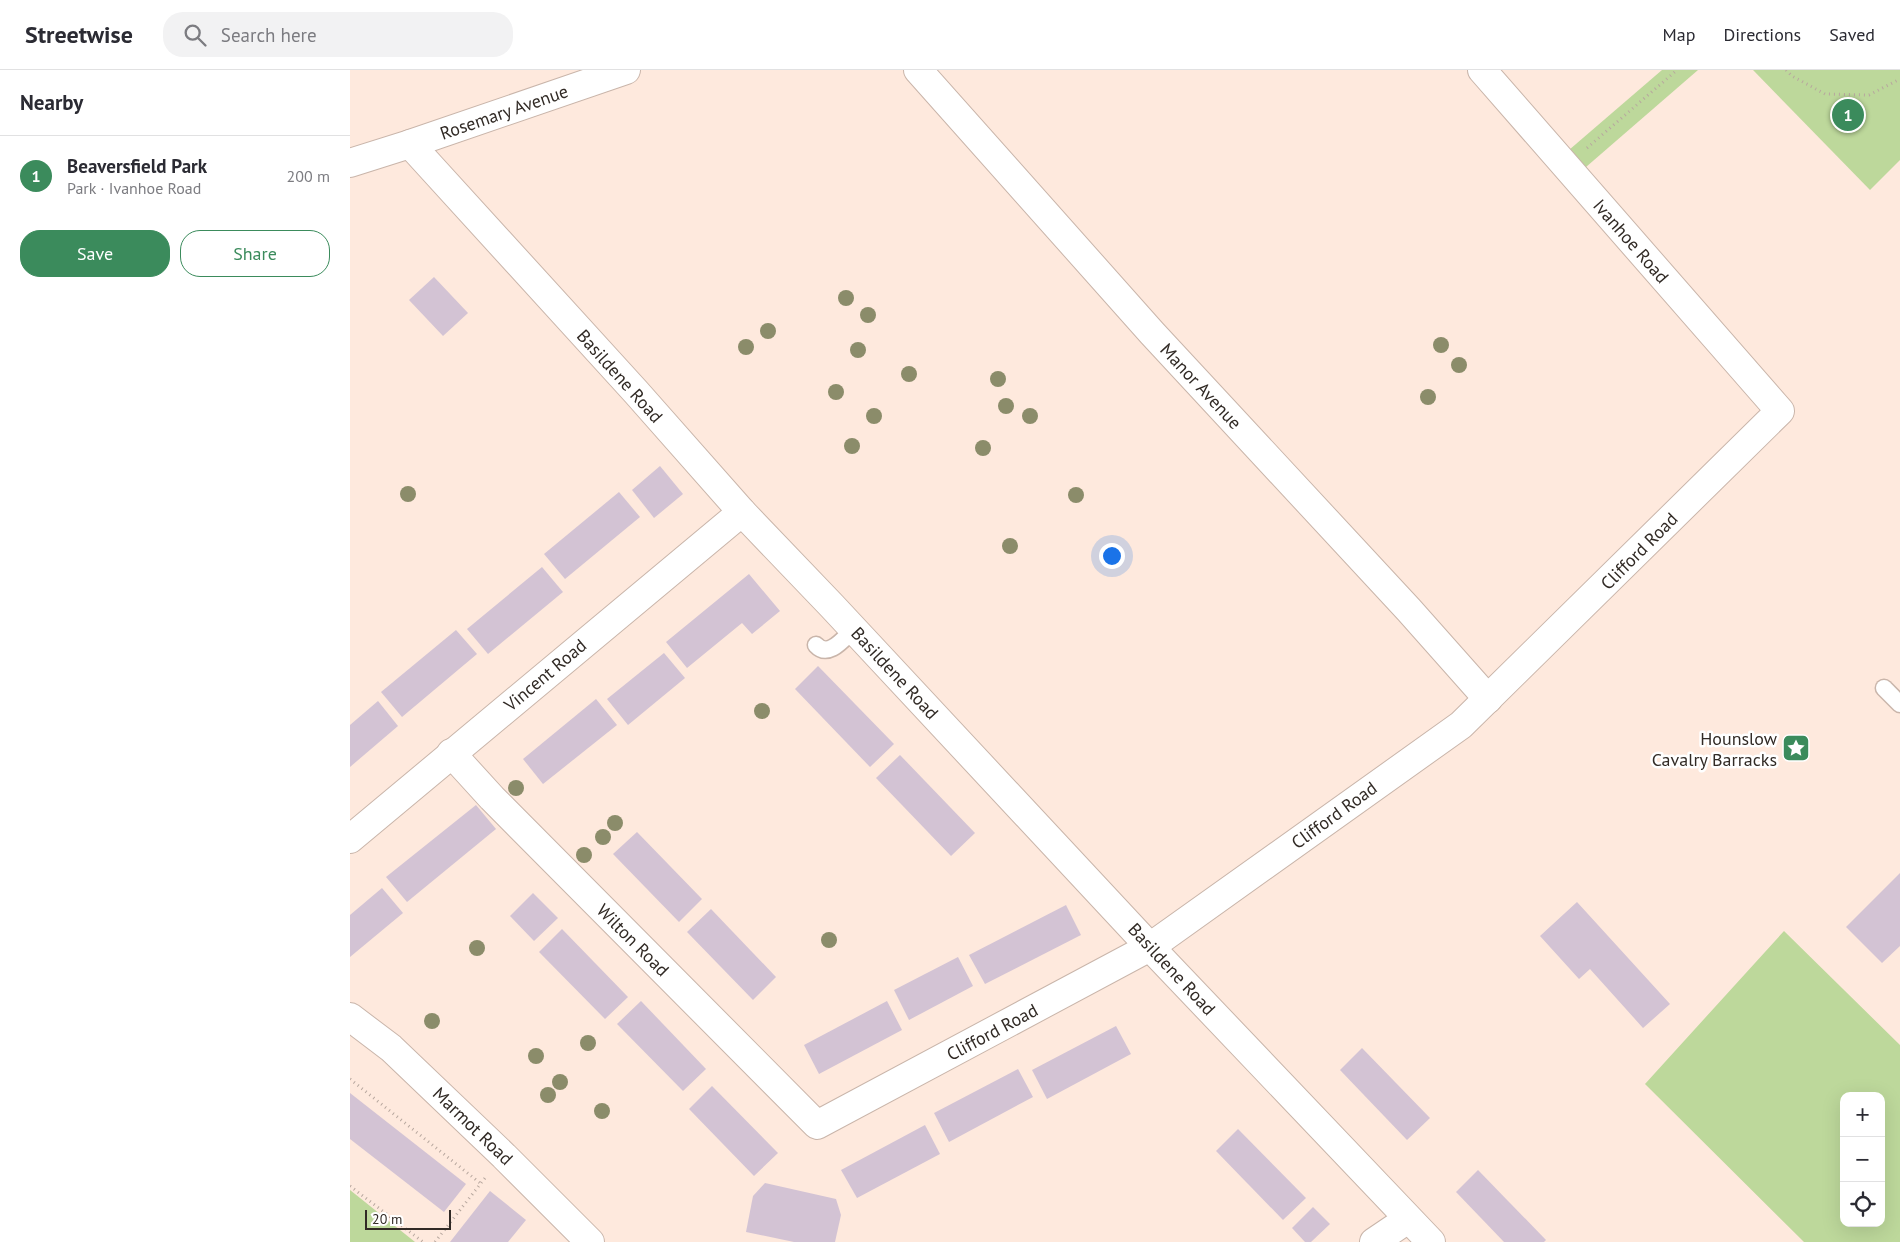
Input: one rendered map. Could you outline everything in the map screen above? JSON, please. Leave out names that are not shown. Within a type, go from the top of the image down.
[{"type":"street","name":"Rosemary Avenue","points":[[410,144],[626,70]]},
{"type":"street","name":"Manor Avenue","points":[[918,70],[1152,332],[1409,610],[1488,699]]},
{"type":"street","name":"Ivanhoe Road","points":[[1482,70],[1780,411]]},
{"type":"street","points":[[350,163],[410,144]]},
{"type":"street","name":"Basildene Road","points":[[410,144],[636,392],[742,512],[1150,947],[1431,1242]]},
{"type":"street","name":"Clifford Road","points":[[817,1125],[1150,947],[1461,725],[1780,411]]},
{"type":"street","name":"Vincent Road","points":[[350,839],[742,512]]},
{"type":"street","name":"Wilton Road","points":[[451,753],[492,798],[817,1125]]},
{"type":"street","name":"Marmot Road","points":[[350,1017],[391,1048],[504,1156],[590,1242]]},
{"type":"street","points":[[1374,1242],[1408,1220]]},
{"type":"lane","points":[[816,645],[820,650],[826,651],[833,648],[854,630]]},
{"type":"lane","points":[[1884,688],[1900,704]]},
{"type":"path","points":[[1566,166],[1677,70]]},
{"type":"path","points":[[1786,70],[1792,76],[1825,94],[1869,95],[1900,79]]},
{"type":"path","points":[[350,1079],[480,1183]]},
{"type":"path","points":[[435,1242],[480,1183],[504,1156]]},
{"type":"path","points":[[350,1186],[423,1242]]},
{"type":"green space","points":[[1662,70],[1698,70],[1586,167],[1569,150]]},
{"type":"green space","points":[[1753,70],[1900,70],[1900,160],[1870,190]]},
{"type":"green space","points":[[1784,931],[1900,1045],[1900,1242],[1804,1242],[1645,1084]]},
{"type":"green space","points":[[350,1190],[415,1242],[350,1242]]},
{"type":"building","points":[[434,277],[468,313],[443,336],[409,300]]},
{"type":"building","points":[[660,466],[683,494],[654,518],[632,490]]},
{"type":"building","points":[[619,492],[640,517],[565,579],[544,554]]},
{"type":"building","points":[[542,567],[563,592],[488,654],[467,629]]},
{"type":"building","points":[[749,574],[780,611],[752,634],[742,623],[687,668],[666,642]]},
{"type":"building","points":[[456,630],[477,654],[402,717],[381,692]]},
{"type":"building","points":[[664,653],[685,678],[628,725],[607,699]]},
{"type":"building","points":[[818,666],[894,744],[870,767],[795,689]]},
{"type":"building","points":[[596,699],[617,725],[543,784],[523,759]]},
{"type":"building","points":[[378,701],[398,726],[350,767],[350,725]]},
{"type":"building","points":[[900,755],[975,833],[951,856],[876,778]]},
{"type":"building","points":[[476,805],[496,829],[407,902],[386,877]]},
{"type":"building","points":[[637,832],[702,899],[679,922],[613,854]]},
{"type":"building","points":[[1900,873],[1900,946],[1882,963],[1846,927]]},
{"type":"building","points":[[382,888],[403,913],[350,957],[350,915]]},
{"type":"building","points":[[533,893],[558,918],[534,941],[510,916]]},
{"type":"building","points":[[1577,902],[1670,1004],[1643,1028],[1590,969],[1579,979],[1540,936]]},
{"type":"building","points":[[1066,905],[1081,935],[985,984],[969,955]]},
{"type":"building","points":[[711,909],[776,977],[753,1000],[687,932]]},
{"type":"building","points":[[562,929],[628,997],[605,1019],[539,952]]},
{"type":"building","points":[[958,957],[973,986],[909,1020],[894,990]]},
{"type":"building","points":[[641,1001],[706,1069],[683,1091],[617,1024]]},
{"type":"building","points":[[887,1001],[902,1030],[819,1074],[804,1045]]},
{"type":"building","points":[[1116,1026],[1131,1054],[1047,1099],[1032,1070]]},
{"type":"building","points":[[1362,1048],[1430,1118],[1407,1140],[1340,1070]]},
{"type":"building","points":[[1018,1069],[1033,1097],[949,1142],[934,1113]]},
{"type":"building","points":[[712,1086],[778,1153],[754,1176],[689,1109]]},
{"type":"building","points":[[350,1093],[466,1184],[444,1212],[350,1139]]},
{"type":"building","points":[[925,1125],[940,1154],[857,1198],[841,1170]]},
{"type":"building","points":[[1238,1129],[1306,1198],[1283,1220],[1216,1151]]},
{"type":"building","points":[[1478,1170],[1546,1240],[1544,1242],[1504,1242],[1456,1192]]},
{"type":"building","points":[[765,1183],[836,1199],[841,1215],[835,1242],[794,1242],[746,1232],[753,1196]]},
{"type":"building","points":[[490,1191],[526,1220],[508,1242],[450,1242]]},
{"type":"building","points":[[1313,1207],[1330,1224],[1311,1242],[1305,1242],[1292,1228]]},
{"type":"place","name":"Beaversfield Park","points":[[1848,115]]},
{"type":"place","name":"Hounslow Cavalry Barracks","points":[[1796,748]]}]
